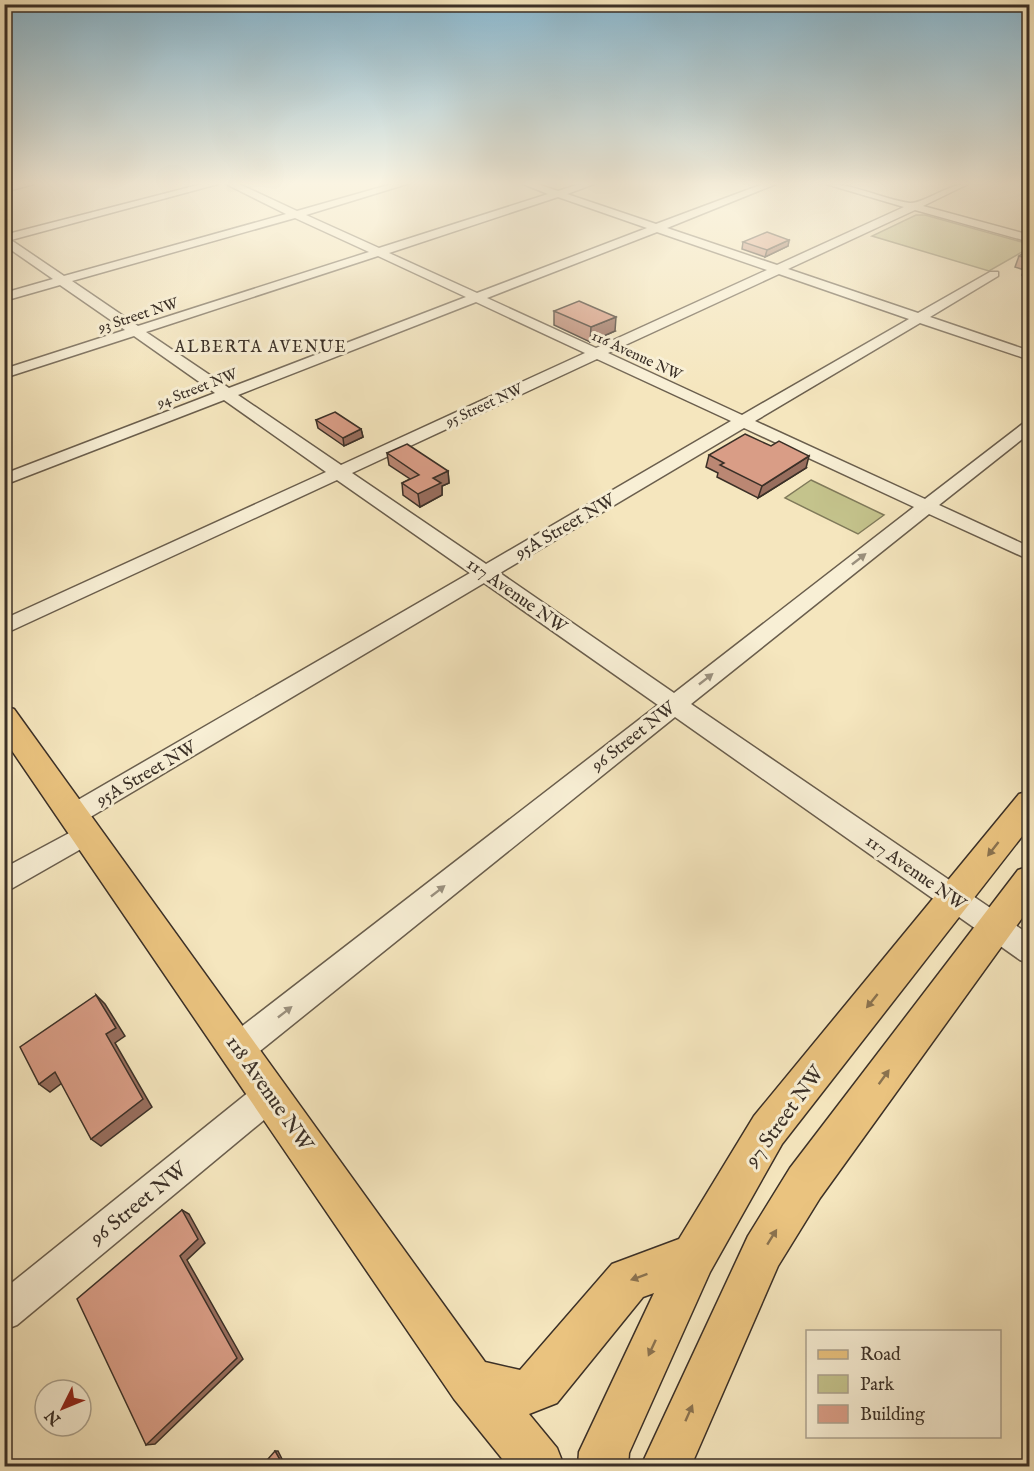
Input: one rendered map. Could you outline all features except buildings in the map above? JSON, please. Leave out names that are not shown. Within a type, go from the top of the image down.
[{"type":"main road","name":"118 Avenue NW","points":[[4,716],[239,1048],[471,1382],[539,1467]]},
{"type":"main road","name":"97 Street NW","points":[[603,1467],[604,1452],[693,1257],[768,1130],[1029,803]]},
{"type":"main road","points":[[666,1467],[763,1251],[806,1183],[1029,880]]},
{"type":"main road","points":[[471,1382],[520,1394],[540,1386],[628,1280],[693,1257]]},
{"type":"street","name":"117 Avenue NW","points":[[23,253],[1029,951]]},
{"type":"street","points":[[4,297],[162,253]]},
{"type":"street","name":"116 Avenue NW","points":[[377,253],[1029,554]]},
{"type":"street","name":"93 Street NW","points":[[4,374],[377,253]]},
{"type":"street","name":"94 Street NW","points":[[4,480],[597,253]]},
{"type":"street","points":[[728,253],[1029,356]]},
{"type":"street","name":"95 Street NW","points":[[4,627],[811,253]]},
{"type":"street","name":"95A Street NW","points":[[4,882],[80,824],[484,573],[994,274]]},
{"type":"street","name":"96 Street NW","points":[[239,1048],[1029,425]]},
{"type":"street","name":"96 Street NW","points":[[4,1312],[271,1094]]},
{"type":"green space","points":[[928,253],[1021,253],[989,271]]},
{"type":"green space","points":[[811,480],[884,515],[858,534],[785,498]]},
{"type":"district","name":"ALBERTA AVENUE","points":[[261,346]]}]
